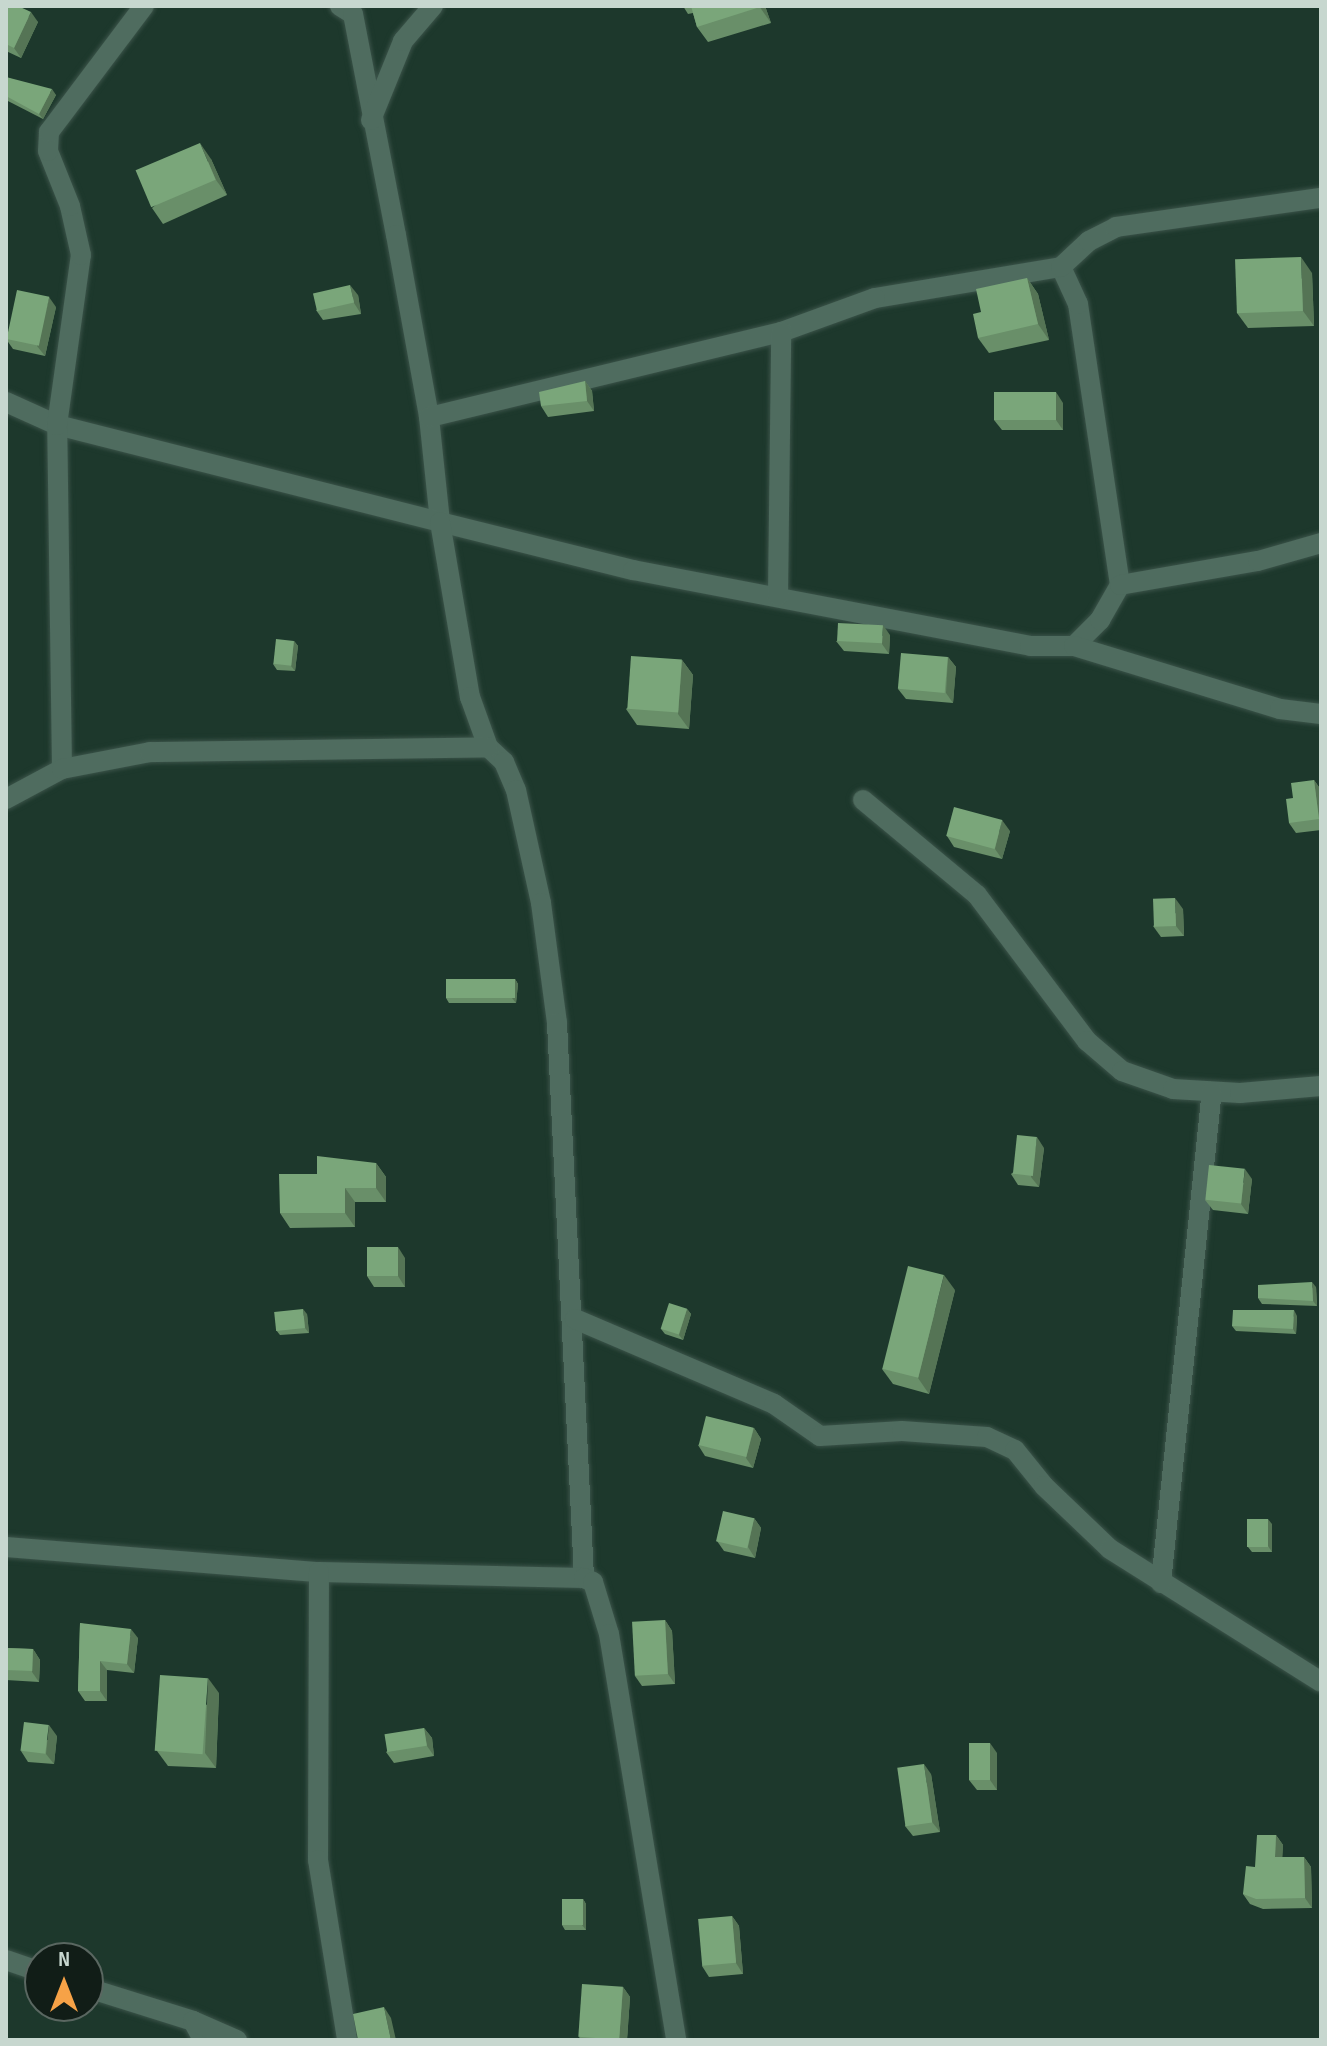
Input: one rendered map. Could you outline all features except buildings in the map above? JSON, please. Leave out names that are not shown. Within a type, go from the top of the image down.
[{"type":"street","points":[[62,769],[57,425],[81,255],[70,206],[48,151],[49,132],[144,6]]},
{"type":"street","points":[[371,120],[403,41],[433,6]]},
{"type":"street","points":[[348,9],[429,417],[440,522],[470,697],[488,747],[504,762],[516,790],[541,903],[557,1023],[566,1242],[575,1319],[584,1578],[600,1594],[609,1634],[676,2040]]},
{"type":"street","points":[[429,417],[781,332],[875,298],[1061,267],[1089,241],[1116,227],[1321,198]]},
{"type":"street","points":[[1061,267],[1078,304],[1120,585],[1100,620],[1074,646]]},
{"type":"street","points":[[778,596],[781,332]]},
{"type":"street","points":[[6,402],[57,425],[633,570],[1030,646],[1074,646],[1280,709],[1321,714]]},
{"type":"street","points":[[1120,585],[1258,561],[1321,543]]},
{"type":"street","points":[[6,799],[62,769],[150,752],[488,747]]},
{"type":"street","points":[[863,800],[977,895],[1087,1041],[1122,1071],[1173,1089],[1212,1092],[1321,1086]]},
{"type":"street","points":[[1161,1583],[1212,1092]]},
{"type":"street","points":[[575,1319],[774,1404],[820,1436],[902,1431],[987,1437],[1015,1450],[1044,1486],[1110,1549],[1321,1682]]},
{"type":"street","points":[[6,1547],[319,1572],[584,1578]]},
{"type":"street","points":[[319,1572],[318,1860],[347,2040]]},
{"type":"street","points":[[104,1992],[161,2007],[237,2040]]},
{"type":"street","points":[[193,2021],[203,2040]]}]
